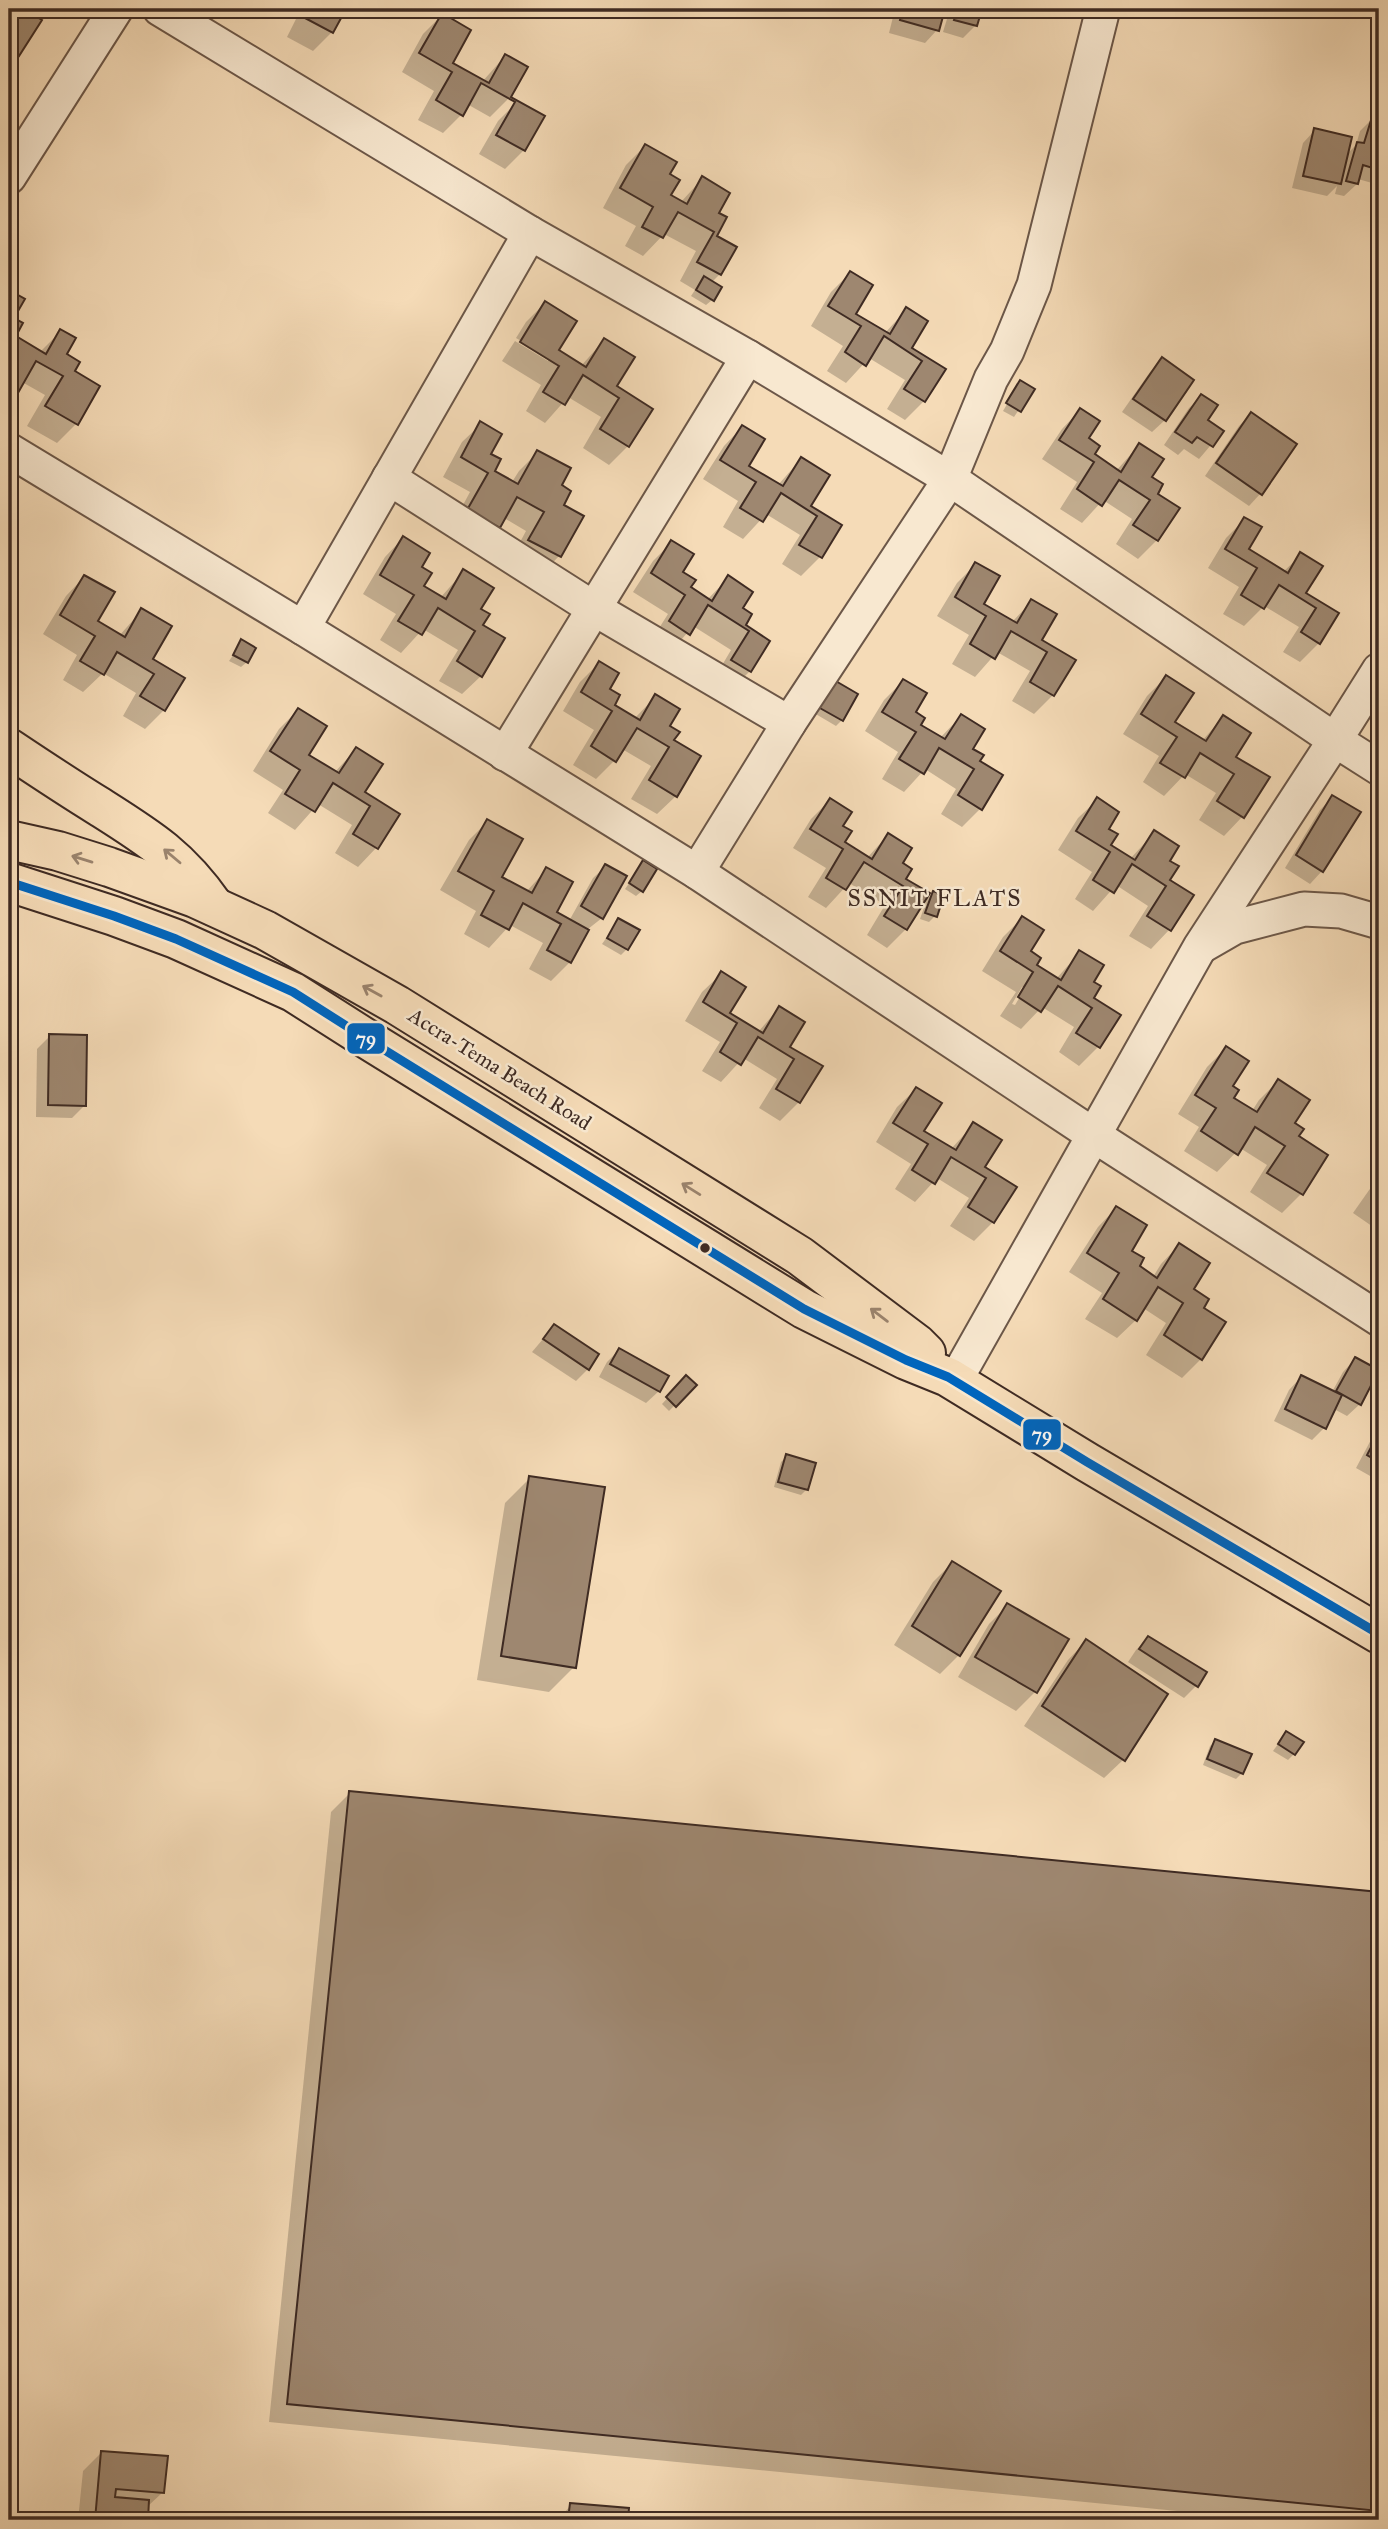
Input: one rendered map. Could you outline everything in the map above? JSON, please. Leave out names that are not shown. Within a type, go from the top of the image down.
[{"type":"main road","points":[[9,748],[152,839],[179,861],[215,907]]},
{"type":"main road","name":"Accra-Tema Beach Road","points":[[9,840],[58,851],[109,867],[215,907],[265,930],[397,1005],[800,1256],[917,1344],[952,1379]]},
{"type":"main road","name":"Accra-Tema Beach Road","points":[[9,882],[176,939],[293,992],[804,1308],[906,1360],[952,1379],[1379,1634]]},
{"type":"main road","points":[[9,905],[64,916],[114,916]]},
{"type":"street","points":[[9,177],[116,9]]},
{"type":"street","points":[[160,9],[530,233],[748,357],[950,480],[1379,768]]},
{"type":"street","points":[[697,872],[789,723],[950,480],[1034,285],[1103,9]]},
{"type":"street","points":[[303,628],[530,233]]},
{"type":"street","points":[[505,754],[748,357]]},
{"type":"street","points":[[9,450],[697,872],[1095,1136],[1379,1319]]},
{"type":"street","points":[[389,478],[593,608],[789,723]]},
{"type":"street","points":[[952,1379],[1095,1136],[1200,947],[1379,670]]},
{"type":"street","points":[[1200,947],[1235,927],[1304,909],[1341,911],[1379,922]]},
{"type":"building","points":[[9,9],[23,9],[42,20],[19,56],[9,49]]},
{"type":"building","points":[[310,9],[346,9],[333,33],[305,18]]},
{"type":"building","points":[[903,9],[945,9],[939,31],[900,20]]},
{"type":"building","points":[[958,9],[982,9],[977,26],[954,20]]},
{"type":"building","points":[[442,13],[471,30],[453,63],[489,83],[505,54],[528,67],[511,97],[545,116],[525,151],[496,135],[515,102],[481,83],[463,116],[436,100],[452,72],[419,53]]},
{"type":"building","points":[[1372,117],[1379,119],[1379,170],[1363,165],[1358,184],[1346,181],[1357,142],[1364,143]]},
{"type":"building","points":[[1314,128],[1352,137],[1341,184],[1303,176]]},
{"type":"building","points":[[645,144],[677,162],[670,174],[680,180],[671,195],[687,204],[702,176],[730,193],[719,213],[727,217],[717,236],[737,247],[721,275],[697,262],[714,232],[678,212],[663,238],[642,227],[653,207],[620,188]]},
{"type":"building","points":[[850,271],[873,285],[856,314],[890,334],[906,307],[928,321],[912,348],[946,369],[925,402],[904,389],[922,361],[884,336],[866,366],[845,352],[861,326],[828,306]]},
{"type":"building","points":[[704,276],[722,287],[714,301],[696,290]]},
{"type":"building","points":[[9,290],[25,299],[14,318],[23,323],[16,336],[46,354],[60,329],[76,338],[67,354],[80,362],[75,371],[100,386],[78,425],[45,406],[63,376],[36,361],[18,393],[9,388]]},
{"type":"building","points":[[545,301],[577,321],[559,350],[586,367],[604,338],[635,357],[617,386],[653,409],[629,447],[600,429],[619,398],[583,375],[565,405],[543,392],[559,366],[520,342]]},
{"type":"building","points":[[1162,357],[1194,380],[1166,421],[1133,399]]},
{"type":"building","points":[[1020,380],[1035,389],[1021,412],[1006,403]]},
{"type":"building","points":[[1201,394],[1218,405],[1208,420],[1224,431],[1213,447],[1197,437],[1192,443],[1175,432]]},
{"type":"building","points":[[1080,408],[1100,421],[1089,438],[1100,446],[1095,454],[1121,472],[1139,443],[1164,459],[1152,477],[1163,484],[1158,494],[1180,508],[1158,541],[1133,525],[1150,500],[1119,480],[1102,506],[1077,489],[1094,462],[1059,440]]},
{"type":"building","points":[[1251,412],[1297,444],[1262,495],[1216,463]]},
{"type":"building","points":[[480,421],[502,434],[491,454],[501,459],[495,471],[518,484],[537,450],[571,468],[562,485],[571,491],[564,505],[584,516],[561,557],[528,540],[544,512],[517,497],[500,528],[467,510],[488,473],[461,457]]},
{"type":"building","points":[[742,425],[765,439],[749,466],[783,486],[801,457],[830,475],[811,506],[842,525],[822,558],[799,545],[817,516],[781,493],[763,522],[740,508],[756,482],[720,460]]},
{"type":"building","points":[[1244,517],[1262,527],[1249,549],[1288,573],[1300,552],[1323,566],[1306,593],[1339,613],[1320,644],[1301,632],[1316,608],[1279,585],[1264,609],[1241,595],[1257,568],[1225,549]]},
{"type":"building","points":[[403,536],[430,553],[422,567],[432,573],[424,586],[446,599],[463,569],[494,588],[481,609],[490,614],[483,625],[505,638],[482,677],[457,661],[475,631],[438,608],[422,635],[398,621],[414,595],[380,575]]},
{"type":"building","points":[[671,540],[694,554],[683,572],[696,580],[691,587],[712,601],[728,575],[753,592],[743,608],[752,614],[746,625],[770,641],[751,672],[731,660],[749,631],[708,605],[690,635],[669,621],[685,595],[651,573]]},
{"type":"building","points":[[975,562],[1000,576],[984,604],[1017,623],[1031,599],[1057,614],[1042,640],[1076,660],[1054,696],[1030,682],[1047,652],[1011,631],[995,659],[970,644],[986,616],[955,597]]},
{"type":"building","points":[[84,575],[115,592],[98,621],[125,637],[141,608],[172,626],[153,659],[185,678],[165,711],[140,696],[154,674],[117,652],[104,675],[80,661],[95,636],[60,615]]},
{"type":"building","points":[[241,639],[256,648],[248,663],[233,655]]},
{"type":"building","points":[[599,661],[619,673],[610,689],[620,695],[615,705],[640,720],[655,694],[680,709],[670,726],[680,732],[674,740],[701,756],[677,797],[649,780],[669,747],[637,728],[616,762],[591,746],[612,711],[581,692]]},
{"type":"building","points":[[1166,675],[1194,693],[1175,722],[1206,741],[1223,715],[1251,733],[1236,757],[1270,777],[1244,818],[1217,801],[1234,774],[1200,753],[1185,778],[1160,763],[1177,737],[1141,714]]},
{"type":"building","points":[[903,679],[927,693],[916,712],[925,718],[921,725],[945,739],[961,714],[985,729],[973,749],[984,755],[980,761],[1003,775],[982,810],[958,795],[974,769],[939,748],[924,774],[899,759],[916,732],[882,712]]},
{"type":"building","points":[[834,680],[858,694],[843,721],[818,707]]},
{"type":"building","points":[[298,708],[327,726],[309,755],[339,773],[356,747],[383,764],[365,792],[400,814],[378,849],[353,834],[370,806],[333,783],[315,812],[285,794],[300,770],[270,751]]},
{"type":"building","points":[[1332,795],[1361,812],[1323,872],[1296,855]]},
{"type":"building","points":[[1097,797],[1119,812],[1109,829],[1118,834],[1111,845],[1135,860],[1154,830],[1179,846],[1170,861],[1179,866],[1170,880],[1194,895],[1171,931],[1147,916],[1166,886],[1132,864],[1114,893],[1093,880],[1110,852],[1076,831]]},
{"type":"building","points":[[830,798],[852,812],[843,826],[852,831],[845,842],[872,859],[888,833],[912,848],[903,863],[912,869],[906,879],[930,893],[907,930],[884,916],[903,886],[864,862],[846,890],[826,878],[843,849],[810,829]]},
{"type":"building","points":[[487,819],[523,839],[502,877],[532,893],[546,867],[573,882],[557,912],[589,930],[571,963],[547,950],[561,924],[523,903],[509,930],[481,915],[494,891],[458,871]]},
{"type":"building","points":[[643,860],[657,869],[643,892],[629,883]]},
{"type":"building","points":[[605,864],[627,876],[603,919],[581,906]]},
{"type":"building","points":[[933,891],[944,895],[937,917],[925,913]]},
{"type":"building","points":[[1022,916],[1044,930],[1031,951],[1041,958],[1037,965],[1061,980],[1079,950],[1104,965],[1094,982],[1101,986],[1094,998],[1121,1015],[1100,1048],[1076,1033],[1092,1008],[1058,986],[1041,1012],[1018,997],[1033,972],[1000,951]]},
{"type":"building","points":[[618,918],[640,930],[628,950],[607,938]]},
{"type":"building","points":[[721,971],[746,987],[730,1013],[763,1033],[779,1006],[805,1022],[790,1047],[823,1066],[800,1103],[776,1089],[794,1059],[758,1037],[741,1065],[720,1052],[737,1023],[703,1002]]},
{"type":"building","points":[[49,1034],[87,1035],[86,1106],[48,1105]]},
{"type":"building","points":[[1226,1046],[1249,1061],[1233,1086],[1239,1090],[1234,1098],[1257,1112],[1278,1079],[1310,1100],[1295,1123],[1304,1129],[1299,1136],[1328,1155],[1303,1195],[1267,1173],[1285,1146],[1255,1127],[1238,1155],[1201,1131],[1216,1108],[1195,1095]]},
{"type":"building","points":[[916,1087],[942,1103],[924,1131],[956,1150],[973,1122],[1002,1140],[985,1167],[1017,1187],[994,1223],[968,1207],[986,1178],[951,1157],[935,1184],[912,1170],[928,1144],[893,1123]]},
{"type":"building","points":[[1116,1206],[1147,1225],[1132,1251],[1144,1258],[1140,1266],[1157,1278],[1179,1243],[1210,1263],[1194,1289],[1209,1299],[1204,1308],[1226,1322],[1202,1360],[1164,1335],[1183,1303],[1158,1287],[1137,1321],[1103,1299],[1119,1273],[1087,1253]]},
{"type":"building","points":[[554,1324],[599,1354],[589,1370],[543,1339]]},
{"type":"building","points":[[619,1348],[669,1376],[660,1392],[610,1364]]},
{"type":"building","points":[[1355,1357],[1379,1370],[1361,1405],[1336,1391]]},
{"type":"building","points":[[686,1375],[697,1385],[676,1407],[666,1397]]},
{"type":"building","points":[[1301,1375],[1342,1395],[1326,1429],[1285,1409]]},
{"type":"building","points":[[1379,1432],[1379,1462],[1367,1455]]},
{"type":"building","points":[[786,1454],[816,1463],[808,1490],[778,1482]]},
{"type":"building","points":[[529,1476],[605,1487],[576,1668],[501,1656]]},
{"type":"building","points":[[952,1561],[1001,1591],[960,1656],[912,1626]]},
{"type":"building","points":[[1007,1603],[1069,1639],[1037,1693],[975,1657]]},
{"type":"building","points":[[1148,1636],[1207,1672],[1198,1687],[1139,1649]]},
{"type":"building","points":[[1086,1639],[1168,1694],[1125,1761],[1042,1706]]},
{"type":"building","points":[[1286,1731],[1304,1742],[1295,1755],[1278,1744]]},
{"type":"building","points":[[1215,1739],[1252,1754],[1243,1774],[1207,1759]]},
{"type":"building","points":[[349,1791],[1379,1892],[1379,2511],[287,2404]]},
{"type":"building","points":[[101,2451],[168,2456],[164,2493],[116,2489],[115,2497],[149,2500],[148,2520],[95,2520]]},
{"type":"building","points":[[570,2503],[629,2508],[628,2520],[568,2520]]},
{"type":"building","points":[[487,2515],[538,2520],[487,2520]]},
{"type":"transit line","name":"79","points":[[9,882],[176,939],[293,992],[804,1309],[906,1360],[948,1377],[1379,1634]]},
{"type":"district","name":"SSNIT FLATS","points":[[935,898]]}]
